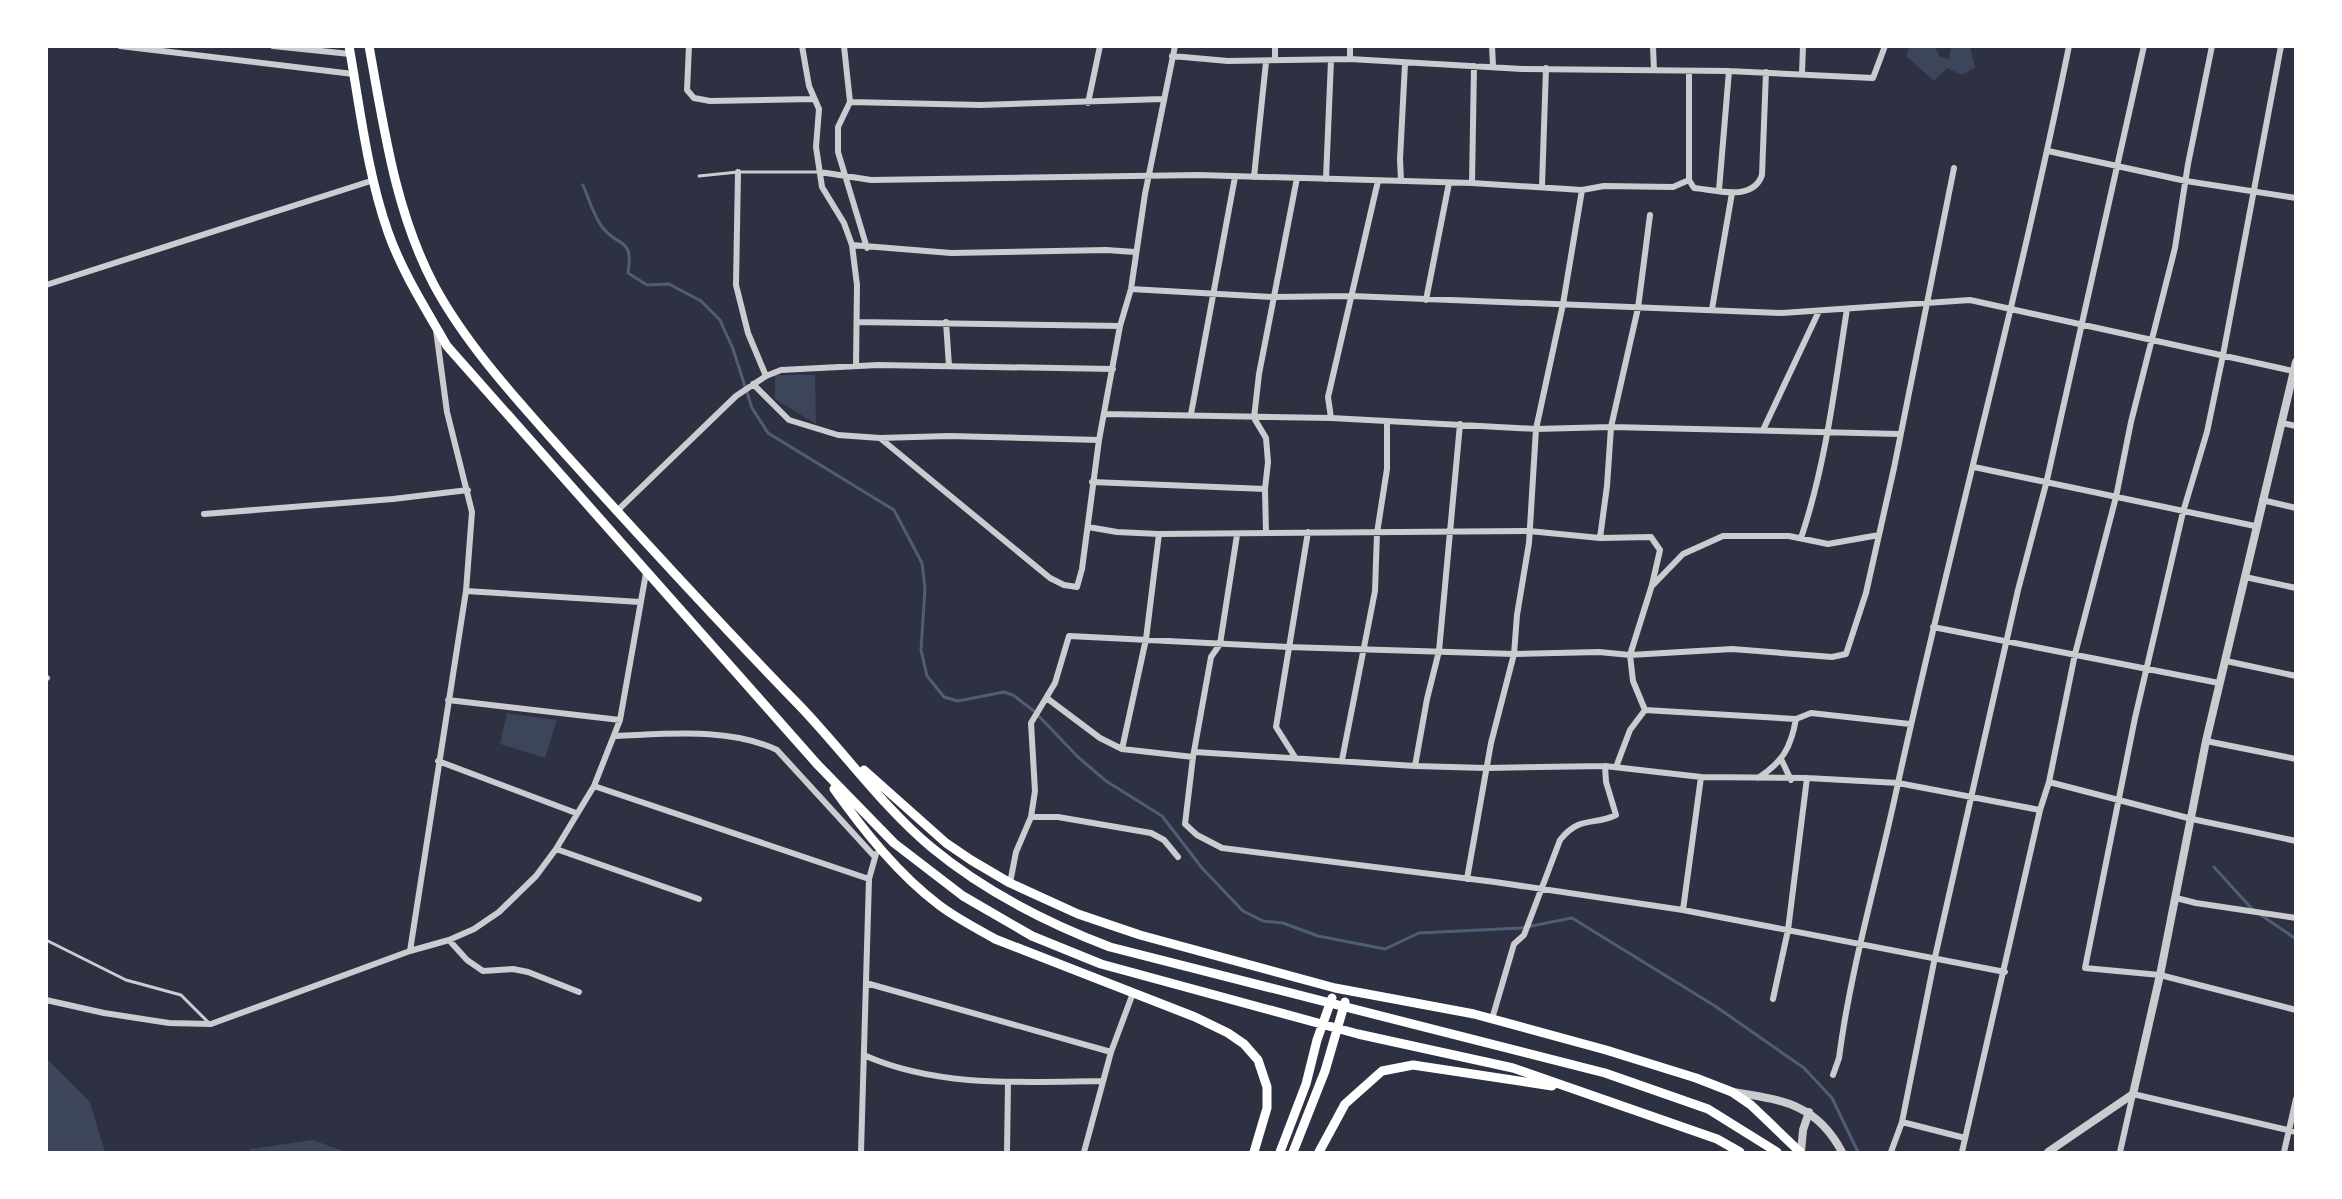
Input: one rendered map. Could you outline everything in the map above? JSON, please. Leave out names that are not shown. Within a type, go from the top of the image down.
[{"type":"main road","points":[[369,46],[395,180],[413,239],[435,287],[472,341],[504,383],[705,608],[840,748],[902,822],[933,849],[1003,897],[1042,918],[1110,947],[1605,1073],[1708,1109],[1777,1152]]},
{"type":"main road","points":[[349,50],[358,110],[388,232],[413,286],[447,346],[501,410],[817,764],[894,843],[928,871],[1032,936],[1101,964],[1313,1023],[1513,1068],[1717,1139],[1740,1152]]},
{"type":"main road","points":[[840,748],[946,843],[1010,882],[1110,926],[1335,988],[1492,1019],[1606,1050],[1732,1092],[1751,1105],[1801,1152]]},
{"type":"main road","points":[[817,764],[877,852],[940,906],[995,939],[1228,1033],[1244,1044],[1258,1060],[1267,1087],[1267,1108],[1254,1152]]},
{"type":"main road","points":[[1280,1152],[1306,1084],[1317,1040],[1335,988]]},
{"type":"main road","points":[[1293,1152],[1325,1071],[1348,991]]},
{"type":"main road","points":[[1319,1152],[1345,1104],[1382,1071],[1413,1065],[1572,1089]]},
{"type":"street","points":[[120,46],[353,74]]},
{"type":"street","points":[[273,46],[349,50]]},
{"type":"street","points":[[689,46],[687,90],[694,98],[710,101],[813,99]]},
{"type":"street","points":[[802,46],[813,99],[819,109],[816,147],[822,187],[844,223],[852,245],[856,366]]},
{"type":"street","points":[[844,46],[850,102],[838,127],[838,152],[867,249]]},
{"type":"street","points":[[1088,103],[1100,46]]},
{"type":"street","points":[[880,438],[1050,578],[1064,585],[1077,587],[1083,569],[1099,440],[1120,326],[1131,288],[1149,174],[1175,46]]},
{"type":"street","points":[[1275,46],[1275,60]]},
{"type":"street","points":[[1350,46],[1350,59]]},
{"type":"street","points":[[1492,46],[1493,66]]},
{"type":"street","points":[[1653,46],[1654,70]]},
{"type":"street","points":[[1802,73],[1803,46]]},
{"type":"street","points":[[1172,56],[1266,62],[1350,59],[1522,69],[1729,71],[1874,78],[1885,46]]},
{"type":"street","points":[[1833,1075],[1839,1058],[1861,944],[1910,724],[1974,467],[2009,307],[2048,151],[2069,46]]},
{"type":"street","points":[[1891,1152],[1902,1122],[1935,957],[2006,642],[2046,484],[2144,46]]},
{"type":"street","points":[[1962,1152],[2005,972],[2040,810],[2049,782],[2075,654],[2116,497],[2131,422],[2154,339],[2175,248],[2212,46]]},
{"type":"street","points":[[2281,46],[2207,432],[2184,512],[2117,798],[2085,968],[2160,975],[2295,1010]]},
{"type":"street","points":[[1326,179],[1331,60]]},
{"type":"street","points":[[1254,177],[1266,62]]},
{"type":"street","points":[[1401,181],[1405,64]]},
{"type":"street","points":[[1472,183],[1474,66]]},
{"type":"street","points":[[1542,186],[1546,68]]},
{"type":"street","points":[[1719,190],[1729,71]]},
{"type":"street","points":[[1689,72],[1689,180],[1694,188],[1732,193],[1752,190],[1758,185],[1762,175],[1766,72]]},
{"type":"street","points":[[850,102],[1088,103],[1163,99]]},
{"type":"street","points":[[2048,151],[2186,180],[2295,198]]},
{"type":"street","points":[[1010,882],[1016,852],[1031,817],[1035,790],[1031,723],[1048,699],[1069,636],[1288,647],[1514,654],[1599,652],[1630,655],[1732,649],[1832,657],[1846,654],[1866,593],[1879,535],[1953,168]]},
{"type":"street","points":[[738,172],[736,285],[748,333],[766,376]]},
{"type":"street","points":[[820,172],[871,180],[1149,174],[1472,183],[1582,190],[1604,186],[1673,187],[1689,180]]},
{"type":"street","points":[[1191,414],[1235,177]]},
{"type":"street","points":[[1266,533],[1265,489],[1268,462],[1266,438],[1254,418],[1259,375],[1297,178]]},
{"type":"street","points":[[46,285],[375,180]]},
{"type":"street","points":[[1330,418],[1329,397],[1378,181]]},
{"type":"street","points":[[1426,300],[1449,183]]},
{"type":"street","points":[[1467,879],[1486,768],[1514,654],[1529,531],[1536,429],[1563,304],[1582,190]]},
{"type":"street","points":[[1712,309],[1732,193]]},
{"type":"street","points":[[1600,538],[1608,486],[1611,427],[1638,308],[1650,215]]},
{"type":"street","points":[[852,245],[867,249],[951,253],[1106,250],[1135,252]]},
{"type":"street","points":[[1131,288],[1274,297],[1351,296],[1782,313],[1927,301],[1970,300],[2293,371]]},
{"type":"street","points":[[1801,538],[1810,512],[1827,430],[1847,309]]},
{"type":"street","points":[[1763,430],[1819,311]]},
{"type":"street","points":[[856,322],[1120,326]]},
{"type":"street","points":[[946,322],[949,366]]},
{"type":"street","points":[[410,951],[466,591],[472,512],[447,412],[436,326]]},
{"type":"street","points":[[2120,1152],[2160,975],[2206,741],[2295,362]]},
{"type":"street","points":[[617,511],[736,396],[766,376],[781,370],[856,366],[1113,369]]},
{"type":"street","points":[[750,386],[789,420],[838,435],[880,438],[949,436],[1099,440]]},
{"type":"street","points":[[1105,414],[1330,418],[1387,423],[1397,421],[1536,429],[1611,427],[1827,430],[1899,434]]},
{"type":"street","points":[[1342,760],[1375,591],[1377,533],[1387,469],[1387,423]]},
{"type":"street","points":[[2282,423],[2295,426]]},
{"type":"street","points":[[1414,766],[1439,651],[1452,533],[1460,424]]},
{"type":"street","points":[[1974,467],[2046,484],[2255,526]]},
{"type":"street","points":[[1092,482],[1265,489]]},
{"type":"street","points":[[204,514],[393,499],[468,490]]},
{"type":"street","points":[[2262,500],[2295,508]]},
{"type":"street","points":[[1088,527],[1117,532],[1159,534],[1529,531],[1600,538],[1651,537],[1660,550],[1652,585],[1630,655],[1633,681],[1645,710]]},
{"type":"street","points":[[1295,757],[1276,727],[1308,532]]},
{"type":"street","points":[[1122,749],[1146,639],[1159,534]]},
{"type":"street","points":[[1237,535],[1220,644],[1211,657],[1194,754],[1185,824],[1197,835],[1222,848],[1467,879],[1683,910],[2005,972]]},
{"type":"street","points":[[1652,585],[1683,554],[1724,536],[1801,538],[1828,544],[1879,535]]},
{"type":"street","points":[[46,1000],[104,1013],[169,1023],[211,1024],[410,951],[449,940],[499,912],[536,876],[556,849],[594,786],[616,736],[646,573]]},
{"type":"street","points":[[2245,577],[2295,588]]},
{"type":"street","points":[[466,591],[640,602]]},
{"type":"street","points":[[1933,627],[2220,683]]},
{"type":"street","points":[[2226,661],[2295,676]]},
{"type":"street","points":[[1048,699],[1100,738],[1122,749],[1295,757],[1414,766],[1486,768],[1605,766],[1701,777],[1791,780],[1807,778],[1898,783],[2040,810]]},
{"type":"street","points":[[448,700],[620,720]]},
{"type":"street","points":[[1645,710],[1796,719],[1810,713],[1910,724]]},
{"type":"street","points":[[1616,767],[1630,730],[1645,710]]},
{"type":"street","points":[[1758,778],[1782,761],[1791,744],[1796,719]]},
{"type":"street","points":[[616,736],[686,733],[758,741],[777,750],[877,852],[869,879],[866,1056],[861,1152]]},
{"type":"street","points":[[2206,741],[2295,759]]},
{"type":"street","points":[[438,761],[576,813]]},
{"type":"street","points":[[1782,761],[1791,780]]},
{"type":"street","points":[[1492,1019],[1514,944],[1524,936],[1529,917],[1560,840],[1567,831],[1589,819],[1616,815],[1606,782],[1605,766]]},
{"type":"street","points":[[1683,910],[1701,777]]},
{"type":"street","points":[[1773,999],[1788,930],[1807,778]]},
{"type":"street","points":[[2049,782],[2192,819],[2295,842]]},
{"type":"street","points":[[594,786],[869,879]]},
{"type":"street","points":[[1031,817],[1058,817],[1151,833],[1164,840],[1178,856]]},
{"type":"street","points":[[556,849],[699,899]]},
{"type":"street","points":[[2176,898],[2295,918]]},
{"type":"street","points":[[449,940],[467,960],[483,971],[513,969],[528,972],[579,992]]},
{"type":"street","points":[[866,983],[1111,1052]]},
{"type":"street","points":[[1084,1152],[1102,1081],[1132,993]]},
{"type":"street","points":[[866,1056],[904,1071],[949,1078],[1008,1082],[1102,1081]]},
{"type":"street","points":[[1007,1152],[1008,1082]]},
{"type":"street","points":[[1732,1092],[1775,1100],[1809,1112],[1828,1129],[1842,1152]]},
{"type":"street","points":[[2048,1152],[2133,1094],[2292,1131]]},
{"type":"street","points":[[2284,1152],[2292,1131],[2295,1099]]},
{"type":"street","points":[[1801,1152],[1803,1130],[1809,1112]]},
{"type":"street","points":[[1902,1122],[1965,1138]]},
{"type":"lane","points":[[699,176],[738,172],[820,172]]},
{"type":"lane","points":[[46,940],[126,980],[181,995],[211,1024]]},
{"type":"shaded area","points":[[1909,47],[1935,47],[1940,57],[1949,59],[1951,47],[1970,47],[1975,68],[1962,75],[1947,68],[1934,81],[1906,56]]},
{"type":"shaded area","points":[[775,375],[815,375],[816,424],[775,399]]},
{"type":"shaded area","points":[[507,713],[557,720],[545,758],[500,744]]},
{"type":"shaded area","points":[[46,1058],[90,1102],[105,1152],[47,1152]]},
{"type":"shaded area","points":[[313,1140],[345,1152],[250,1152],[250,1149]]},
{"type":"waterway","points":[[583,185],[600,224],[627,248],[628,273],[647,285],[669,284],[701,301],[720,320],[733,349],[752,408],[768,433],[894,510],[922,563],[925,588],[921,650],[927,676],[944,697],[958,701],[1004,692],[1013,695],[1034,711],[1078,757],[1106,781],[1162,816],[1202,868],[1243,911],[1263,921],[1283,923],[1318,936],[1385,949],[1419,933],[1521,928],[1572,918],[1715,1006],[1804,1068],[1832,1098],[1858,1152]]},
{"type":"waterway","points":[[2214,867],[2253,910]]},
{"type":"waterway","points":[[2261,915],[2296,939]]}]
